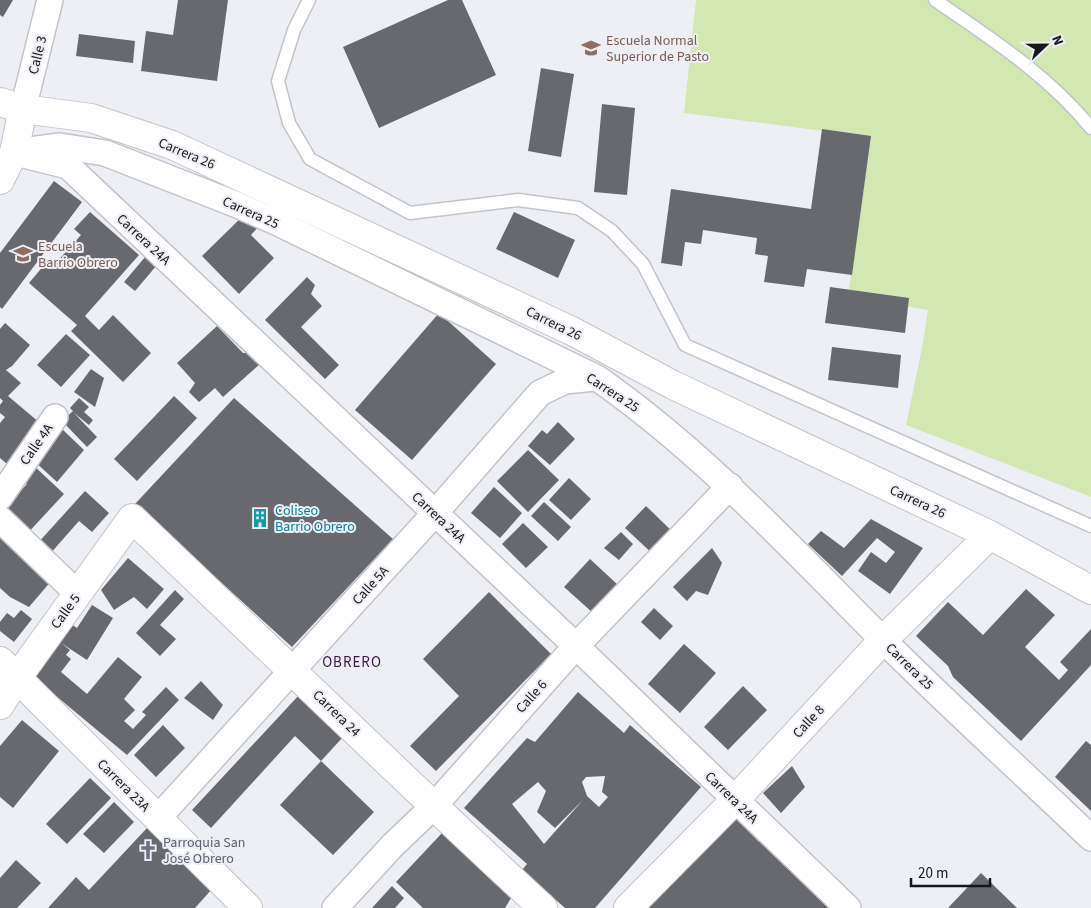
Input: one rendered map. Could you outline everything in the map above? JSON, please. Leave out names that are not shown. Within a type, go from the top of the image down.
[{"type":"street","name":"Calle 3","points":[[12,106],[50,0]]},
{"type":"street","points":[[0,180],[7,150],[12,106]]},
{"type":"street","name":"Carrera 26","points":[[12,106],[91,118],[172,145],[572,331],[673,385],[990,535],[1091,590]]},
{"type":"street","name":"Carrera 25","points":[[7,150],[60,146],[105,154],[235,204],[276,222],[597,378],[636,406],[730,486],[883,640],[1091,838]]},
{"type":"street","name":"Carrera 24A","points":[[7,150],[68,166],[576,646],[848,908]]},
{"type":"street","name":"Calle 5A","points":[[158,818],[435,513],[540,393],[565,381],[597,378]]},
{"type":"street","name":"Calle 4A","points":[[0,496],[55,416]]},
{"type":"street","name":"Calle 6","points":[[335,908],[393,845],[433,807],[576,646],[730,486]]},
{"type":"street","name":"Carrera 24","points":[[132,518],[293,670],[433,807],[543,908]]},
{"type":"street","name":"Calle 5","points":[[0,705],[9,670],[78,594],[132,518]]},
{"type":"street","points":[[0,519],[78,594]]},
{"type":"street","name":"Calle 8","points":[[628,908],[735,800],[883,640],[990,535]]},
{"type":"street","name":"Carrera 23A","points":[[9,670],[248,908]]},
{"type":"lane","points":[[309,0],[294,30],[278,81],[289,124],[310,159],[410,213],[518,200],[578,208],[612,230],[643,264],[685,345],[1091,526]]},
{"type":"lane","points":[[935,0],[1015,55],[1074,108],[1091,128]]},
{"type":"green space","points":[[696,0],[1091,0],[1091,497],[906,425],[928,310],[848,296],[871,137],[684,113]]},
{"type":"building","points":[[0,0],[13,0],[3,17],[0,15]]},
{"type":"building","points":[[178,0],[228,0],[217,81],[141,71],[146,31],[173,35]]},
{"type":"building","points":[[448,0],[462,0],[496,75],[379,128],[343,47]]},
{"type":"building","points":[[79,34],[135,41],[133,63],[76,56]]},
{"type":"building","points":[[541,68],[574,74],[561,157],[528,151]]},
{"type":"building","points":[[602,104],[635,108],[627,195],[594,192]]},
{"type":"building","points":[[822,129],[871,136],[852,275],[807,269],[804,287],[764,282],[768,256],[755,254],[757,238],[703,230],[701,244],[685,242],[682,266],[661,263],[671,189],[811,209]]},
{"type":"building","points":[[54,181],[82,202],[2,309],[0,307],[0,253]]},
{"type":"building","points":[[248,211],[261,224],[251,235],[274,258],[239,294],[202,256]]},
{"type":"building","points":[[90,212],[139,255],[85,316],[99,330],[113,315],[151,353],[123,382],[71,331],[77,325],[29,283],[45,264],[54,265],[81,235],[74,229]]},
{"type":"building","points":[[514,212],[575,240],[558,278],[496,249]]},
{"type":"building","points":[[146,256],[157,265],[135,291],[124,282]]},
{"type":"building","points":[[307,277],[315,285],[311,294],[322,306],[301,327],[339,365],[325,379],[265,320]]},
{"type":"building","points":[[830,287],[909,298],[905,333],[825,323]]},
{"type":"building","points":[[439,313],[496,364],[412,460],[355,410]]},
{"type":"building","points":[[5,323],[30,345],[12,366],[6,370],[21,383],[8,396],[40,423],[7,464],[0,458],[0,423],[5,417],[0,413],[0,405],[3,401],[0,398],[0,329]]},
{"type":"building","points":[[217,326],[243,353],[251,353],[260,364],[223,397],[215,388],[199,402],[189,392],[195,383],[177,363]]},
{"type":"building","points":[[66,334],[90,355],[61,387],[37,365]]},
{"type":"building","points":[[832,347],[901,355],[898,388],[828,380]]},
{"type":"building","points":[[91,369],[104,378],[95,407],[74,392]]},
{"type":"building","points":[[174,396],[197,418],[137,481],[114,459]]},
{"type":"building","points":[[79,398],[89,407],[84,412],[93,420],[89,425],[74,413],[97,437],[87,447],[62,421],[73,411],[70,408]]},
{"type":"building","name":"Coliseo Barrio Obrero","points":[[234,398],[393,539],[292,647],[135,504]]},
{"type":"building","points":[[558,422],[575,439],[550,465],[528,446],[542,430],[547,434]]},
{"type":"building","points":[[62,429],[84,450],[57,482],[33,460]]},
{"type":"building","points":[[528,450],[559,480],[528,512],[497,481]]},
{"type":"building","points":[[33,465],[64,494],[25,536],[0,513],[27,484],[21,478]]},
{"type":"building","points":[[569,478],[591,499],[571,520],[549,500]]},
{"type":"building","points":[[494,487],[522,513],[500,538],[471,513]]},
{"type":"building","points":[[85,491],[109,513],[92,532],[79,521],[49,555],[37,544]]},
{"type":"building","points":[[544,502],[571,527],[558,541],[531,516]]},
{"type":"building","points":[[646,506],[676,535],[656,557],[625,528]]},
{"type":"building","points":[[871,519],[923,548],[890,594],[858,571],[871,552],[886,563],[895,552],[877,538],[842,576],[808,544],[821,531],[844,548]]},
{"type":"building","points":[[523,523],[548,547],[526,568],[502,544]]},
{"type":"building","points":[[621,532],[633,544],[619,560],[604,548]]},
{"type":"building","points":[[0,537],[36,569],[52,580],[29,607],[10,597],[0,588]]},
{"type":"building","points":[[712,548],[722,563],[708,595],[696,591],[687,601],[673,587]]},
{"type":"building","points":[[128,558],[164,589],[147,609],[134,597],[114,610],[101,590]]},
{"type":"building","points":[[590,559],[618,585],[593,613],[564,587]]},
{"type":"building","points":[[1026,589],[1055,615],[1025,647],[1059,680],[1068,670],[1060,662],[1091,629],[1091,665],[1021,741],[953,677],[948,666],[916,636],[948,602],[983,635]]},
{"type":"building","points":[[175,590],[184,599],[160,625],[176,639],[160,656],[136,633]]},
{"type":"building","points":[[489,592],[551,654],[436,771],[410,746],[459,696],[423,659]]},
{"type":"building","points":[[92,605],[113,618],[87,660],[61,643],[70,650],[66,655],[71,659],[61,672],[87,694],[118,657],[142,677],[124,699],[135,710],[124,721],[133,729],[146,715],[142,712],[166,687],[179,700],[127,755],[32,676],[71,624],[77,628]]},
{"type":"building","points":[[654,608],[673,626],[660,640],[641,622]]},
{"type":"building","points":[[21,610],[32,619],[14,642],[0,631],[0,622],[7,613],[14,618]]},
{"type":"building","points":[[684,644],[716,673],[680,713],[648,684]]},
{"type":"building","points":[[201,681],[223,705],[213,720],[184,698]]},
{"type":"building","points":[[743,686],[767,710],[728,750],[704,727]]},
{"type":"building","points":[[578,692],[624,733],[630,725],[701,787],[595,908],[565,908],[522,870],[527,864],[464,808],[527,738],[535,742]],"holes":[[[605,776],[602,792],[608,797],[599,807],[587,796],[582,782],[586,777]],[[538,782],[546,791],[537,812],[555,828],[583,800],[544,844],[512,804]]]},
{"type":"building","points":[[300,694],[343,737],[321,761],[295,736],[211,828],[192,810]]},
{"type":"building","points":[[22,720],[59,751],[13,808],[0,797],[0,746]]},
{"type":"building","points":[[163,725],[185,748],[156,777],[134,755]]},
{"type":"building","points":[[1086,741],[1091,745],[1091,811],[1055,777]]},
{"type":"building","points":[[321,761],[374,812],[333,855],[280,805]]},
{"type":"building","points":[[792,766],[805,787],[781,813],[763,793]]},
{"type":"building","points":[[90,778],[111,798],[67,844],[46,824]]},
{"type":"building","points":[[114,802],[134,822],[104,853],[83,834]]},
{"type":"building","points":[[735,817],[759,842],[762,839],[834,908],[648,908]]},
{"type":"building","name":"Parroquia San José Obrero","points":[[147,828],[212,889],[195,908],[48,908],[76,877],[89,890]]},
{"type":"building","points":[[442,833],[511,898],[505,908],[423,908],[396,882]]},
{"type":"building","points":[[16,860],[41,883],[17,908],[0,908],[0,878]]},
{"type":"building","points":[[981,873],[1017,908],[948,908]]},
{"type":"building","points":[[392,886],[404,898],[395,908],[372,908]]},
{"type":"place","name":"Escuela Normal Superior de Pasto","points":[[591,48]]},
{"type":"place","name":"Escuela Barrio Obrero","points":[[23,254]]},
{"type":"place","name":"Coliseo Barrio Obrero","points":[[260,518]]},
{"type":"place","name":"Parroquia San José Obrero","points":[[148,850]]},
{"type":"district","name":"OBRERO","points":[[352,662]]}]
